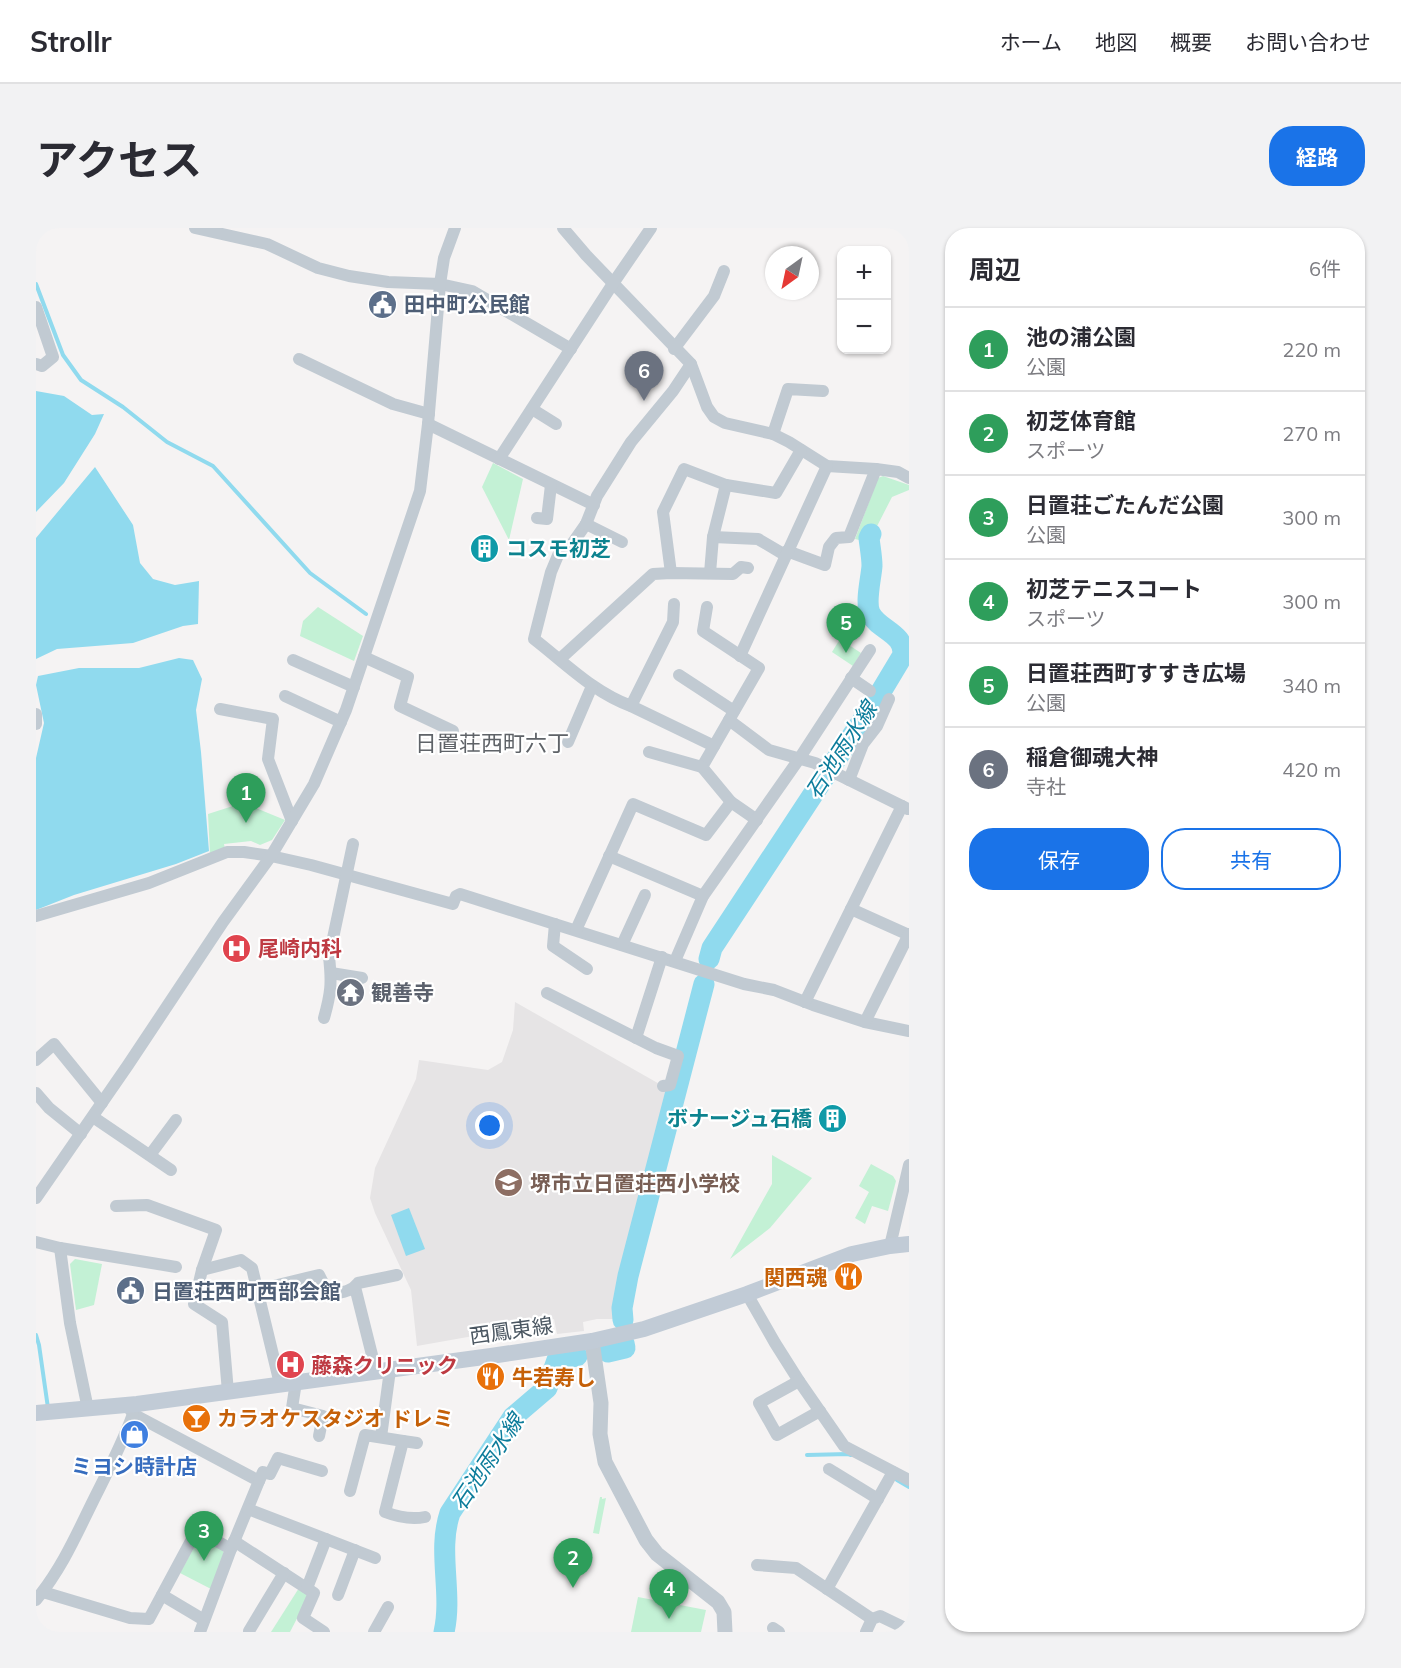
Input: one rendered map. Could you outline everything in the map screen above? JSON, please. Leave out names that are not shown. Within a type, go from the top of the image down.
[{"type":"main road","name":"西鳳東線","points":[[36,1413],[88,1409],[130,1410],[288,1383],[592,1341],[644,1329],[747,1294],[852,1254],[909,1244]]},
{"type":"street","points":[[195,228],[267,244],[318,268],[349,276],[388,282],[440,284],[472,291],[571,349]]},
{"type":"street","points":[[36,1198],[271,856],[314,784],[341,722],[420,491],[440,284],[444,258],[455,228]]},
{"type":"street","points":[[563,228],[674,349],[691,364],[707,407],[714,417],[725,423],[773,434],[827,466],[898,472],[909,478]]},
{"type":"street","points":[[499,459],[651,228]]},
{"type":"street","points":[[674,349],[714,296],[724,271]]},
{"type":"street","points":[[36,307],[53,357],[42,366],[36,364]]},
{"type":"street","points":[[299,359],[428,419],[499,459],[594,505]]},
{"type":"street","points":[[691,364],[673,391],[632,442],[597,496],[586,524],[572,544],[559,553],[551,572],[534,639],[592,686],[617,701],[714,746]]},
{"type":"street","points":[[773,434],[788,389],[823,391]]},
{"type":"street","points":[[532,409],[556,424]]},
{"type":"street","points":[[671,573],[663,512],[684,469],[726,485],[776,493],[801,450]]},
{"type":"street","points":[[740,656],[827,466]]},
{"type":"street","points":[[712,537],[758,539],[786,553],[825,565],[829,547],[836,538],[849,537],[876,469]]},
{"type":"street","points":[[537,518],[547,519],[551,485]]},
{"type":"street","points":[[710,573],[712,537],[726,485]]},
{"type":"street","points":[[586,524],[622,542]]},
{"type":"street","points":[[560,659],[653,574],[733,574],[741,567],[748,568]]},
{"type":"street","points":[[631,706],[673,622],[674,604]]},
{"type":"street","points":[[702,767],[759,668],[703,631],[707,607]]},
{"type":"street","points":[[675,961],[703,896],[799,759],[870,650]]},
{"type":"street","points":[[364,657],[408,677],[400,706],[453,731]]},
{"type":"street","points":[[293,660],[354,687]]},
{"type":"street","points":[[679,675],[732,716],[769,750],[815,763],[905,808],[805,1002]]},
{"type":"street","points":[[851,678],[870,691]]},
{"type":"street","points":[[568,742],[592,686]]},
{"type":"street","points":[[285,696],[341,722]]},
{"type":"street","points":[[849,780],[863,744],[877,726],[889,699]]},
{"type":"street","points":[[220,709],[273,719],[268,759],[292,821]]},
{"type":"street","points":[[36,714],[36,724]]},
{"type":"street","points":[[649,752],[702,767],[731,802],[757,820]]},
{"type":"street","points":[[576,930],[633,804],[706,836],[731,802]]},
{"type":"street","points":[[324,1018],[331,994],[328,957],[353,844]]},
{"type":"street","points":[[36,916],[149,883],[227,852],[244,852],[271,856],[453,904],[456,896],[460,894],[744,984],[774,990],[865,1022],[909,1031]]},
{"type":"street","points":[[609,856],[703,896]]},
{"type":"street","points":[[622,945],[645,895]]},
{"type":"street","points":[[851,909],[909,934],[865,1022]]},
{"type":"street","points":[[555,924],[553,946],[587,969]]},
{"type":"street","points":[[636,1038],[662,957]]},
{"type":"street","points":[[331,973],[362,978]]},
{"type":"street","points":[[547,993],[656,1048],[678,1056],[670,1085],[663,1086]]},
{"type":"street","points":[[36,1059],[54,1044],[102,1103]]},
{"type":"street","points":[[36,1093],[49,1108],[81,1134]]},
{"type":"street","points":[[93,1117],[171,1170]]},
{"type":"street","points":[[150,1155],[176,1120]]},
{"type":"street","points":[[890,1246],[909,1165]]},
{"type":"street","points":[[116,1206],[147,1204],[216,1230],[202,1269],[194,1304],[222,1322],[228,1392]]},
{"type":"street","points":[[36,1242],[176,1267]]},
{"type":"street","points":[[60,1248],[70,1323],[88,1409]]},
{"type":"street","points":[[202,1269],[241,1260],[252,1268],[257,1290],[288,1383],[292,1408],[323,1416],[319,1437]]},
{"type":"street","points":[[257,1290],[319,1275],[326,1288],[334,1294],[347,1291],[358,1283],[397,1275]]},
{"type":"street","points":[[355,1287],[383,1371],[381,1437]]},
{"type":"street","points":[[747,1294],[799,1381],[844,1446],[909,1480]]},
{"type":"street","points":[[592,1341],[602,1403],[600,1434],[605,1462],[646,1540],[657,1554],[718,1602],[724,1612],[725,1632]]},
{"type":"street","points":[[799,1381],[759,1403],[777,1435],[820,1411]]},
{"type":"street","points":[[259,1481],[130,1410],[65,1559],[39,1596],[130,1618],[149,1619],[198,1528],[284,1573],[314,1593],[303,1618],[324,1632]]},
{"type":"street","points":[[350,1491],[365,1435],[417,1443]]},
{"type":"street","points":[[403,1441],[385,1512],[400,1517],[417,1519],[425,1517]]},
{"type":"street","points":[[162,1595],[202,1626],[232,1545],[263,1472],[270,1474],[278,1458],[314,1467]]},
{"type":"street","points":[[829,1469],[878,1499]]},
{"type":"street","points":[[827,1588],[893,1472]]},
{"type":"street","points":[[249,1509],[375,1558]]},
{"type":"street","points":[[307,1588],[326,1539]]},
{"type":"street","points":[[338,1595],[355,1550]]},
{"type":"street","points":[[757,1565],[796,1568],[872,1619]]},
{"type":"street","points":[[249,1631],[284,1573]]},
{"type":"street","points":[[374,1632],[388,1607]]},
{"type":"street","points":[[866,1632],[872,1619],[880,1616],[909,1630]]},
{"type":"shaded area","name":"堺市立日置荘西小学校","points":[[515,1002],[663,1086],[668,1092],[616,1295],[613,1319],[583,1322],[584,1331],[557,1334],[554,1319],[513,1329],[417,1346],[411,1290],[370,1198],[375,1168],[416,1079],[419,1060],[488,1070],[502,1062],[513,1030]]},
{"type":"green space","points":[[493,463],[523,479],[509,540],[482,487]]},
{"type":"green space","points":[[883,476],[909,485],[909,490],[892,497],[873,534],[868,532],[863,541],[855,539],[878,478]]},
{"type":"green space","points":[[318,607],[363,636],[354,661],[300,636],[303,621]]},
{"type":"green space","points":[[840,639],[861,653],[853,666],[832,652]]},
{"type":"green space","points":[[231,798],[285,820],[272,840],[260,845],[251,841],[224,844],[225,849],[210,854],[208,814],[233,806]]},
{"type":"green space","points":[[772,1155],[812,1178],[770,1228],[730,1259],[772,1184]]},
{"type":"green space","points":[[871,1164],[893,1176],[896,1181],[888,1211],[872,1206],[865,1224],[855,1218],[869,1192],[859,1186]]},
{"type":"green space","points":[[75,1259],[102,1264],[94,1305],[76,1310],[70,1264]]},
{"type":"green space","points":[[600,1497],[606,1498],[599,1534],[593,1533]]},
{"type":"green space","points":[[202,1539],[223,1550],[224,1555],[211,1589],[180,1573],[198,1540]]},
{"type":"green space","points":[[299,1588],[308,1597],[290,1632],[271,1632]]},
{"type":"green space","points":[[638,1597],[706,1610],[701,1632],[631,1632]]},
{"type":"water","points":[[36,391],[64,396],[92,415],[104,414],[95,434],[64,483],[36,512]]},
{"type":"water","points":[[95,467],[133,525],[140,563],[153,579],[175,585],[199,581],[198,624],[183,626],[133,643],[57,649],[36,659],[36,538]]},
{"type":"water","points":[[179,658],[193,660],[202,679],[196,710],[209,851],[176,864],[74,895],[36,910],[36,758],[44,723],[36,685],[38,676],[79,668],[139,668]]},
{"type":"water","points":[[409,1208],[425,1249],[406,1256],[391,1215]]},
{"type":"waterway","points":[[36,284],[63,355],[81,380],[123,407],[167,442],[213,466],[310,573],[366,614]]},
{"type":"waterway","name":"石池雨水線","points":[[709,959],[712,948],[873,705],[903,655],[900,642],[870,613],[868,597],[872,566],[869,538],[871,534]]},
{"type":"waterway","name":"石池雨水線","points":[[623,1320],[622,1308],[628,1276],[704,984]]},
{"type":"waterway","points":[[36,1335],[48,1408]]},
{"type":"waterway","name":"石池雨水線","points":[[608,1352],[625,1348],[624,1343]]},
{"type":"waterway","name":"石池雨水線","points":[[444,1632],[447,1602],[445,1542],[450,1513],[513,1417],[547,1388],[557,1360],[577,1356]]},
{"type":"waterway","points":[[807,1455],[851,1455]]},
{"type":"waterway","points":[[897,1480],[909,1487]]},
{"type":"place","name":"田中町公民館","points":[[383,304]]},
{"type":"place","name":"稲倉御魂大神","points":[[644,401]]},
{"type":"place","name":"コスモ初芝","points":[[485,548]]},
{"type":"place","name":"日置荘西町すすき広場","points":[[846,653]]},
{"type":"place","name":"池の浦公園","points":[[246,823]]},
{"type":"place","name":"尾崎内科","points":[[237,948]]},
{"type":"place","name":"観善寺","points":[[350,992]]},
{"type":"place","name":"ボナージュ石橋","points":[[833,1118]]},
{"type":"place","name":"堺市立日置荘西小学校","points":[[509,1183]]},
{"type":"place","name":"関西魂","points":[[848,1277]]},
{"type":"place","name":"日置荘西町西部会館","points":[[131,1291]]},
{"type":"place","name":"藤森クリニック","points":[[290,1365]]},
{"type":"place","name":"牛若寿し","points":[[491,1377]]},
{"type":"place","name":"カラオケスタジオ ドレミ","points":[[196,1418]]},
{"type":"place","name":"ミヨシ時計店","points":[[134,1435]]},
{"type":"place","name":"日置荘ごたんだ公園","points":[[204,1561]]},
{"type":"place","name":"初芝体育館","points":[[573,1588]]},
{"type":"place","name":"初芝テニスコート","points":[[669,1619]]},
{"type":"district","name":"日置荘西町六丁","points":[[492,743]]}]
